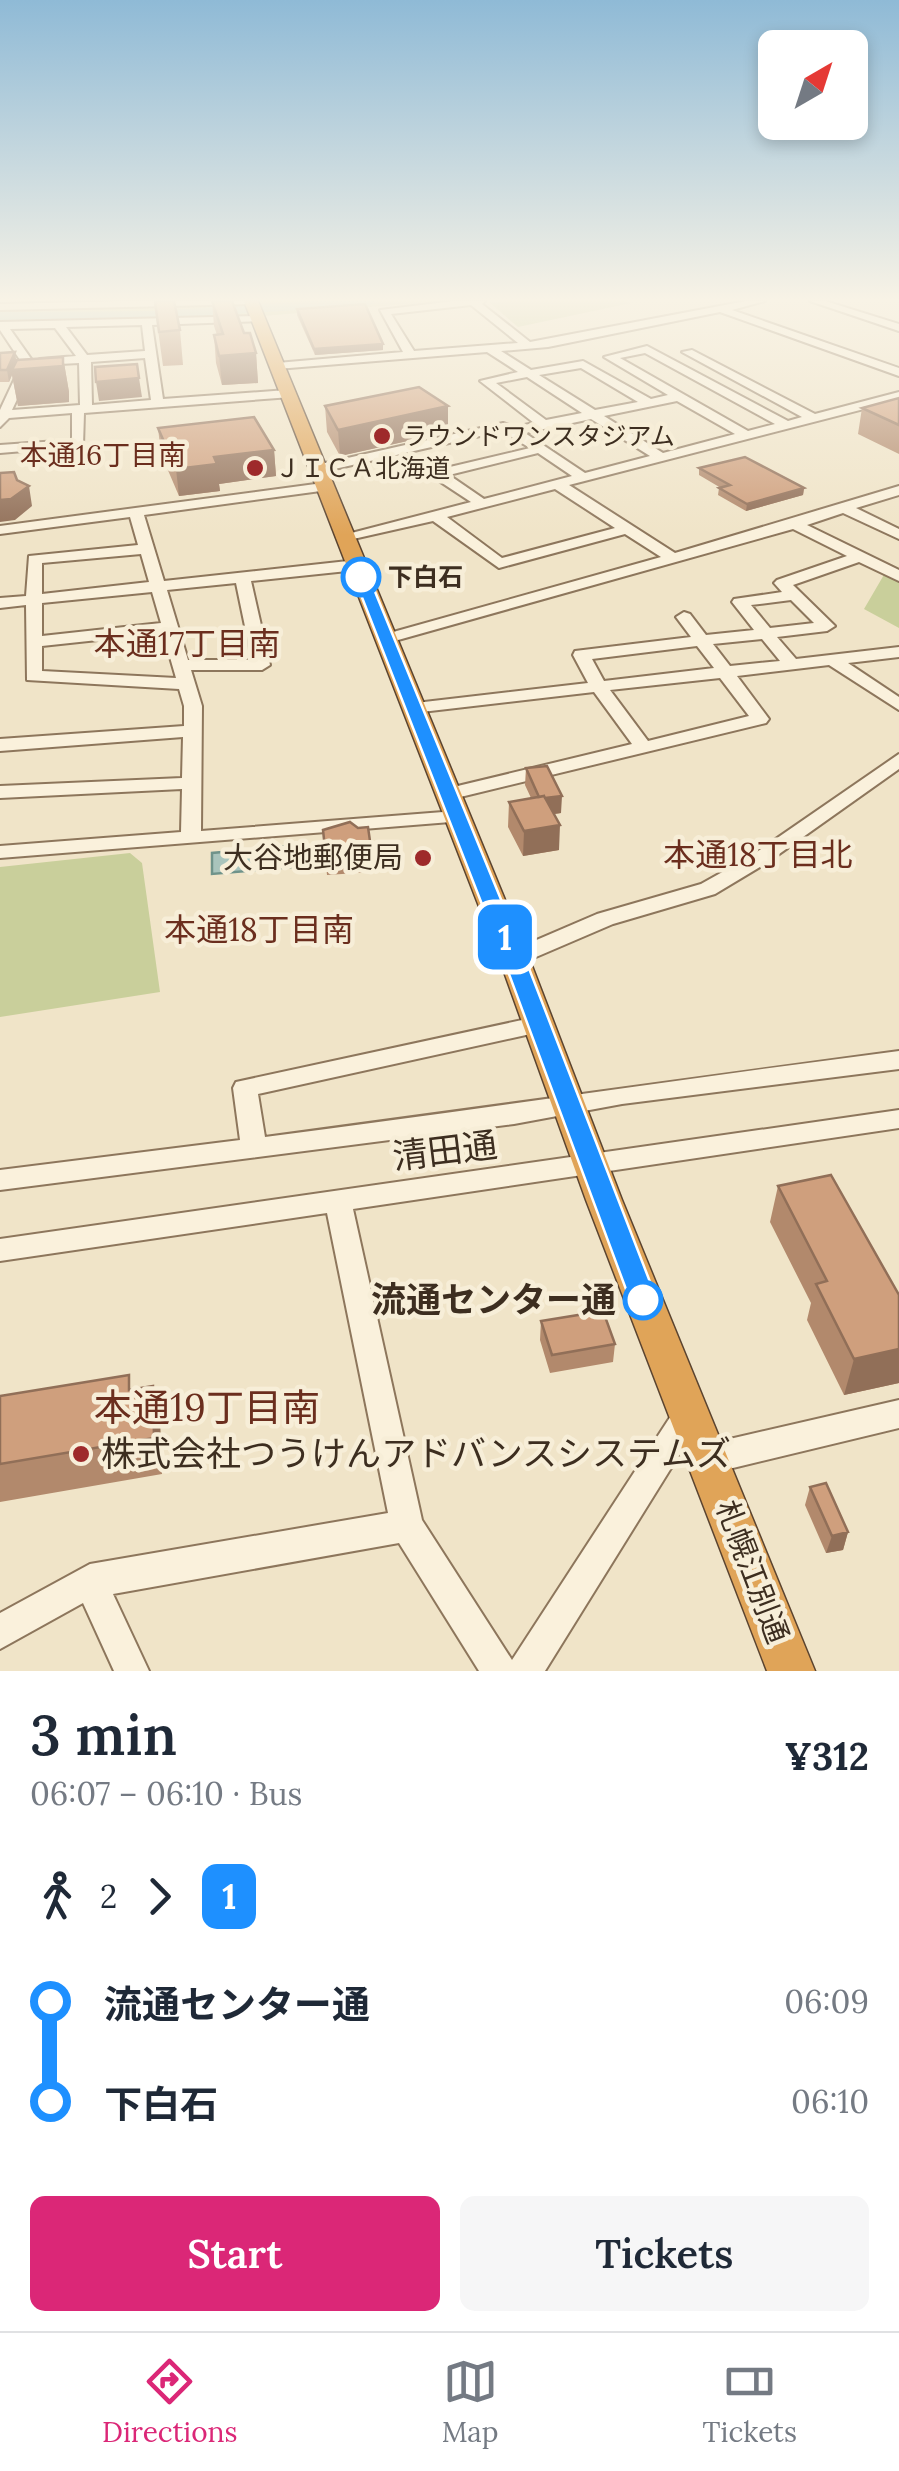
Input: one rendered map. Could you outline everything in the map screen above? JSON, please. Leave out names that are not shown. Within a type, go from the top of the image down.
[{"type":"highway","name":"札幌江別通","points":[[282,379],[514,958],[536,1025],[791,1671]]},
{"type":"street","points":[[0,424],[0,416],[19,379]]},
{"type":"street","points":[[0,449],[78,443],[83,379]]},
{"type":"street","points":[[153,379],[156,404]]},
{"type":"street","points":[[503,379],[486,382],[543,424]]},
{"type":"street","points":[[537,379],[660,457]]},
{"type":"street","points":[[608,379],[647,402]]},
{"type":"street","points":[[648,379],[745,436]]},
{"type":"street","points":[[704,379],[786,425]]},
{"type":"street","points":[[739,379],[813,418]]},
{"type":"street","points":[[514,431],[714,384]]},
{"type":"street","points":[[0,416],[287,394]]},
{"type":"street","points":[[0,603],[242,577],[351,552],[434,515],[899,396]]},
{"type":"street","points":[[0,530],[136,512],[320,478],[503,427],[582,477]]},
{"type":"street","points":[[481,503],[438,474],[540,449]]},
{"type":"street","points":[[556,484],[673,558]]},
{"type":"street","points":[[385,639],[895,494]]},
{"type":"street","points":[[844,508],[899,535]]},
{"type":"street","points":[[136,512],[192,706],[191,837]]},
{"type":"street","points":[[434,515],[499,563],[627,529]]},
{"type":"street","points":[[794,524],[896,572]]},
{"type":"street","points":[[146,549],[34,559],[33,676],[183,674],[262,665],[242,577]]},
{"type":"street","points":[[642,747],[600,689],[582,655],[827,626],[782,583],[860,557]]},
{"type":"street","points":[[792,665],[740,602],[795,595]]},
{"type":"street","points":[[0,852],[191,837],[452,805],[642,747],[760,719],[684,617]]},
{"type":"street","points":[[35,642],[169,627]]},
{"type":"street","points":[[413,708],[899,652]]},
{"type":"street","points":[[833,660],[899,705]]},
{"type":"street","points":[[0,745],[192,731]]},
{"type":"street","points":[[514,958],[605,919],[708,889],[758,860],[899,760]]},
{"type":"street","points":[[0,792],[192,783]]},
{"type":"street","points":[[254,1146],[245,1088],[536,1025]]},
{"type":"street","name":"清田通","points":[[0,1180],[899,1060]]},
{"type":"street","name":"清田通","points":[[0,1250],[899,1119]]},
{"type":"street","points":[[338,1200],[407,1526],[499,1671]]},
{"type":"street","points":[[708,1459],[899,1414]]},
{"type":"street","points":[[525,1671],[689,1415]]},
{"type":"street","points":[[0,1632],[90,1581],[407,1526]]},
{"type":"street","points":[[90,1581],[132,1671]]},
{"type":"green space","points":[[885,573],[899,580],[899,628],[864,609]]},
{"type":"green space","points":[[130,853],[142,863],[160,992],[0,1017],[0,867]]},
{"type":"water","points":[[300,845],[303,866],[212,874],[212,853]]},
{"type":"building","points":[[419,387],[448,406],[338,430],[325,406]]},
{"type":"building","points":[[899,398],[899,425],[862,408]]},
{"type":"building","points":[[254,417],[274,450],[214,457],[217,464],[176,469],[158,428]]},
{"type":"building","points":[[745,457],[804,488],[747,504],[719,488],[730,485],[699,468]]},
{"type":"building","points":[[14,472],[17,480],[29,486],[11,499],[0,500],[0,473]]},
{"type":"building","points":[[547,766],[562,796],[539,797],[526,768]]},
{"type":"building","points":[[544,796],[560,825],[524,831],[509,802]]},
{"type":"building","points":[[350,822],[358,828],[368,827],[372,855],[326,858],[323,830]]},
{"type":"building","points":[[831,1175],[899,1295],[899,1349],[854,1359],[816,1284],[827,1281],[778,1186]]},
{"type":"building","points":[[603,1311],[615,1344],[552,1355],[541,1321]]},
{"type":"building","points":[[129,1375],[129,1390],[153,1386],[154,1438],[0,1464],[0,1396]]},
{"type":"building","points":[[826,1483],[848,1532],[832,1536],[810,1487]]},
{"type":"bus line","name":"1","points":[[361,577],[514,958],[536,1025],[643,1300]]},
{"type":"place","name":"ラウンドワンスタジアム","points":[[382,436]]},
{"type":"place","name":"ＪＩＣＡ北海道","points":[[255,468]]},
{"type":"place","name":"下白石","points":[[361,577]]},
{"type":"place","name":"大谷地郵便局","points":[[423,858]]},
{"type":"place","name":"流通センター通","points":[[643,1300]]},
{"type":"place","name":"株式会社つうけんアドバンスシステムズ","points":[[81,1454]]},
{"type":"district","name":"本通16丁目南","points":[[103,455]]},
{"type":"district","name":"本通17丁目南","points":[[187,644]]},
{"type":"district","name":"本通18丁目北","points":[[758,855]]},
{"type":"district","name":"本通18丁目南","points":[[259,930]]},
{"type":"district","name":"本通19丁目南","points":[[207,1408]]}]
